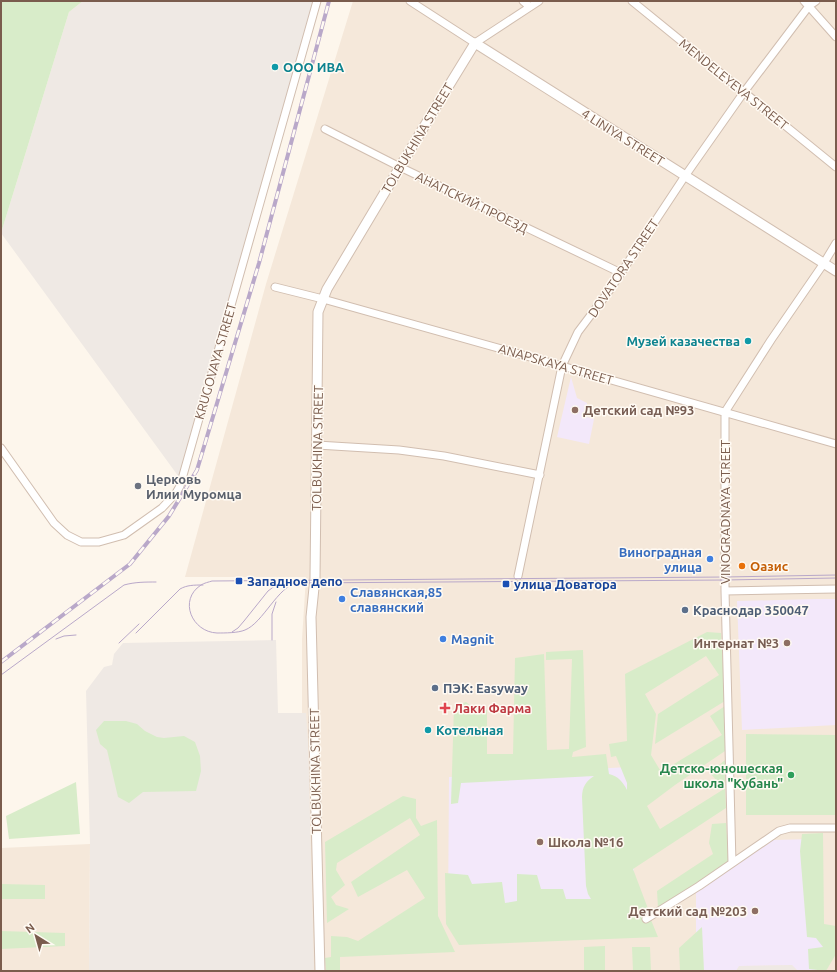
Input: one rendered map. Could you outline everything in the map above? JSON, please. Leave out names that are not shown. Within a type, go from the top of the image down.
[{"type":"street","name":"KRUGOVAYA STREET","points":[[1,448],[54,522],[67,535],[81,542],[99,542],[124,535],[162,508],[176,493],[180,486],[317,1]]},
{"type":"street","name":"4 LINIYA STREET","points":[[410,1],[836,271]]},
{"type":"street","points":[[523,1],[530,7]]},
{"type":"street","name":"TOLBUKHINA STREET","points":[[320,971],[311,617],[315,578],[318,312],[327,289],[475,43],[539,1]]},
{"type":"street","name":"MENDELEYEVA STREET","points":[[632,1],[836,167]]},
{"type":"street","name":"DOVATORA STREET","points":[[518,576],[562,366],[578,332],[609,291],[685,176],[807,3],[816,1]]},
{"type":"street","points":[[807,3],[836,37]]},
{"type":"street","name":"АНАПСКИЙ ПРОЕЗД","points":[[325,129],[400,167],[620,273]]},
{"type":"street","points":[[725,412],[836,243]]},
{"type":"street","name":"ANAPSKAYA STREET","points":[[275,287],[323,299],[836,444]]},
{"type":"street","name":"VINOGRADNAYA STREET","points":[[725,412],[725,591],[732,864]]},
{"type":"street","points":[[317,446],[399,450],[444,456],[540,475]]},
{"type":"street","points":[[725,591],[836,590]]},
{"type":"street","points":[[646,919],[699,886],[779,831],[790,828],[836,828]]},
{"type":"shaded area","points":[[83,1],[321,1],[184,484],[1,233],[69,12]]},
{"type":"shaded area","points":[[353,1],[836,1],[836,971],[304,971],[302,639],[306,577],[185,577],[266,284]]},
{"type":"shaded area","name":"Детский сад №93","points":[[571,377],[577,398],[587,403],[587,417],[594,419],[589,444],[557,437]]},
{"type":"shaded area","name":"Интернат №3","points":[[836,599],[836,725],[742,730],[737,601]]},
{"type":"shaded area","points":[[276,640],[278,713],[306,713],[314,971],[89,971],[90,843],[86,691],[104,667],[112,665],[114,654],[123,643]]},
{"type":"shaded area","name":"Школа №16","points":[[628,767],[636,908],[448,920],[449,777]]},
{"type":"shaded area","name":"Детский сад №203","points":[[814,839],[814,933],[826,932],[827,971],[798,971],[792,965],[739,966],[736,971],[696,971],[696,889],[772,840]]},
{"type":"shaded area","points":[[90,844],[89,971],[1,971],[1,848]]},
{"type":"shaded area","points":[[792,965],[798,971],[736,971],[739,966]]},
{"type":"green space","points":[[1,1],[83,1],[69,12],[1,233]]},
{"type":"green space","points":[[707,632],[721,633],[725,701],[655,744],[658,714],[719,675],[706,656],[645,694],[656,714],[651,755],[660,770],[664,770],[722,735],[710,716],[725,706],[725,751],[647,806],[660,829],[724,789],[710,773],[725,760],[726,808],[633,869],[650,914],[644,919],[647,922],[651,920],[658,937],[459,945],[446,924],[445,873],[468,875],[472,884],[502,882],[505,903],[517,901],[517,874],[537,875],[541,889],[563,889],[566,899],[591,899],[586,886],[582,797],[585,785],[594,776],[461,783],[458,803],[451,804],[454,706],[466,702],[472,707],[487,710],[487,754],[513,754],[515,658],[544,654],[547,750],[569,749],[572,659],[546,660],[546,652],[583,650],[586,747],[573,752],[572,757],[606,754],[609,774],[620,780],[627,790],[627,783],[616,756],[611,757],[609,744],[627,741],[625,674]]},
{"type":"green space","points":[[104,721],[126,721],[137,724],[145,731],[157,737],[164,738],[184,736],[195,742],[200,756],[201,771],[196,791],[143,792],[129,803],[118,797],[107,750],[100,744],[96,730]]},
{"type":"green space","name":"Детско-юношеская школа \"Кубань\"","points":[[746,734],[836,735],[836,815],[746,815]]},
{"type":"green space","points":[[76,782],[80,834],[9,839],[6,816]]},
{"type":"green space","points":[[403,796],[416,799],[416,818],[421,826],[437,820],[438,916],[455,952],[340,957],[340,971],[326,971],[325,958],[331,957],[331,936],[347,937],[358,941],[425,898],[407,870],[358,897],[351,882],[420,835],[410,818],[337,863],[336,870],[345,885],[331,897],[336,905],[349,909],[327,923],[325,842]]},
{"type":"green space","points":[[726,823],[729,865],[658,908],[657,891],[713,854],[709,843],[712,824]]},
{"type":"green space","points":[[823,833],[824,924],[836,926],[836,954],[826,971],[809,969],[808,949],[823,947],[816,938],[807,937],[800,851],[802,834]]},
{"type":"green space","points":[[1,884],[45,885],[45,899],[1,899]]},
{"type":"green space","points":[[702,927],[704,971],[680,971],[679,948]]},
{"type":"green space","points":[[1,931],[65,933],[65,946],[1,949]]},
{"type":"green space","points":[[605,946],[605,971],[584,971],[584,947]]},
{"type":"green space","points":[[632,947],[650,947],[651,971],[633,971]]},
{"type":"tram line","points":[[836,575],[212,581],[202,584],[194,591],[190,599],[189,607],[195,621],[201,627],[208,631],[228,633],[242,631],[252,626],[283,591],[297,583],[836,578]]},
{"type":"tram line","points":[[1,675],[124,585],[156,582]]},
{"type":"tram line","points":[[232,632],[238,628],[268,591],[276,585],[285,583]]},
{"type":"tram line","points":[[136,633],[180,589],[188,586],[203,585]]},
{"type":"tram line","points":[[272,640],[272,614],[276,602]]},
{"type":"tram line","points":[[119,643],[139,624]]},
{"type":"tram line","points":[[56,639],[64,636],[76,635]]},
{"type":"railway","points":[[1,662],[130,564],[169,516],[197,470],[259,263],[329,1]]},
{"type":"place","name":"ООО ИВА","points":[[275,67]]},
{"type":"place","name":"Музей казачества","points":[[748,341]]},
{"type":"place","name":"Детский сад №93","points":[[575,410]]},
{"type":"place","name":"Церковь Илии Муромца","points":[[138,486]]},
{"type":"place","name":"Виноградная улица","points":[[710,559]]},
{"type":"place","name":"Оазис","points":[[742,566]]},
{"type":"place","name":"Западное депо","points":[[239,581]]},
{"type":"place","name":"улица Доватора","points":[[506,584]]},
{"type":"place","name":"Славянская,85 славянский","points":[[342,599]]},
{"type":"place","name":"Краснодар 350047","points":[[685,610]]},
{"type":"place","name":"Magnit","points":[[443,639]]},
{"type":"place","name":"Интернат №3","points":[[787,643]]},
{"type":"place","name":"ПЭК: Easyway","points":[[435,688]]},
{"type":"place","name":"Лаки Фарма","points":[[445,708]]},
{"type":"place","name":"Котельная","points":[[428,730]]},
{"type":"place","name":"Детско-юношеская школа \"Кубань\"","points":[[791,775]]},
{"type":"place","name":"Школа №16","points":[[540,842]]},
{"type":"place","name":"Детский сад №203","points":[[755,911]]}]
